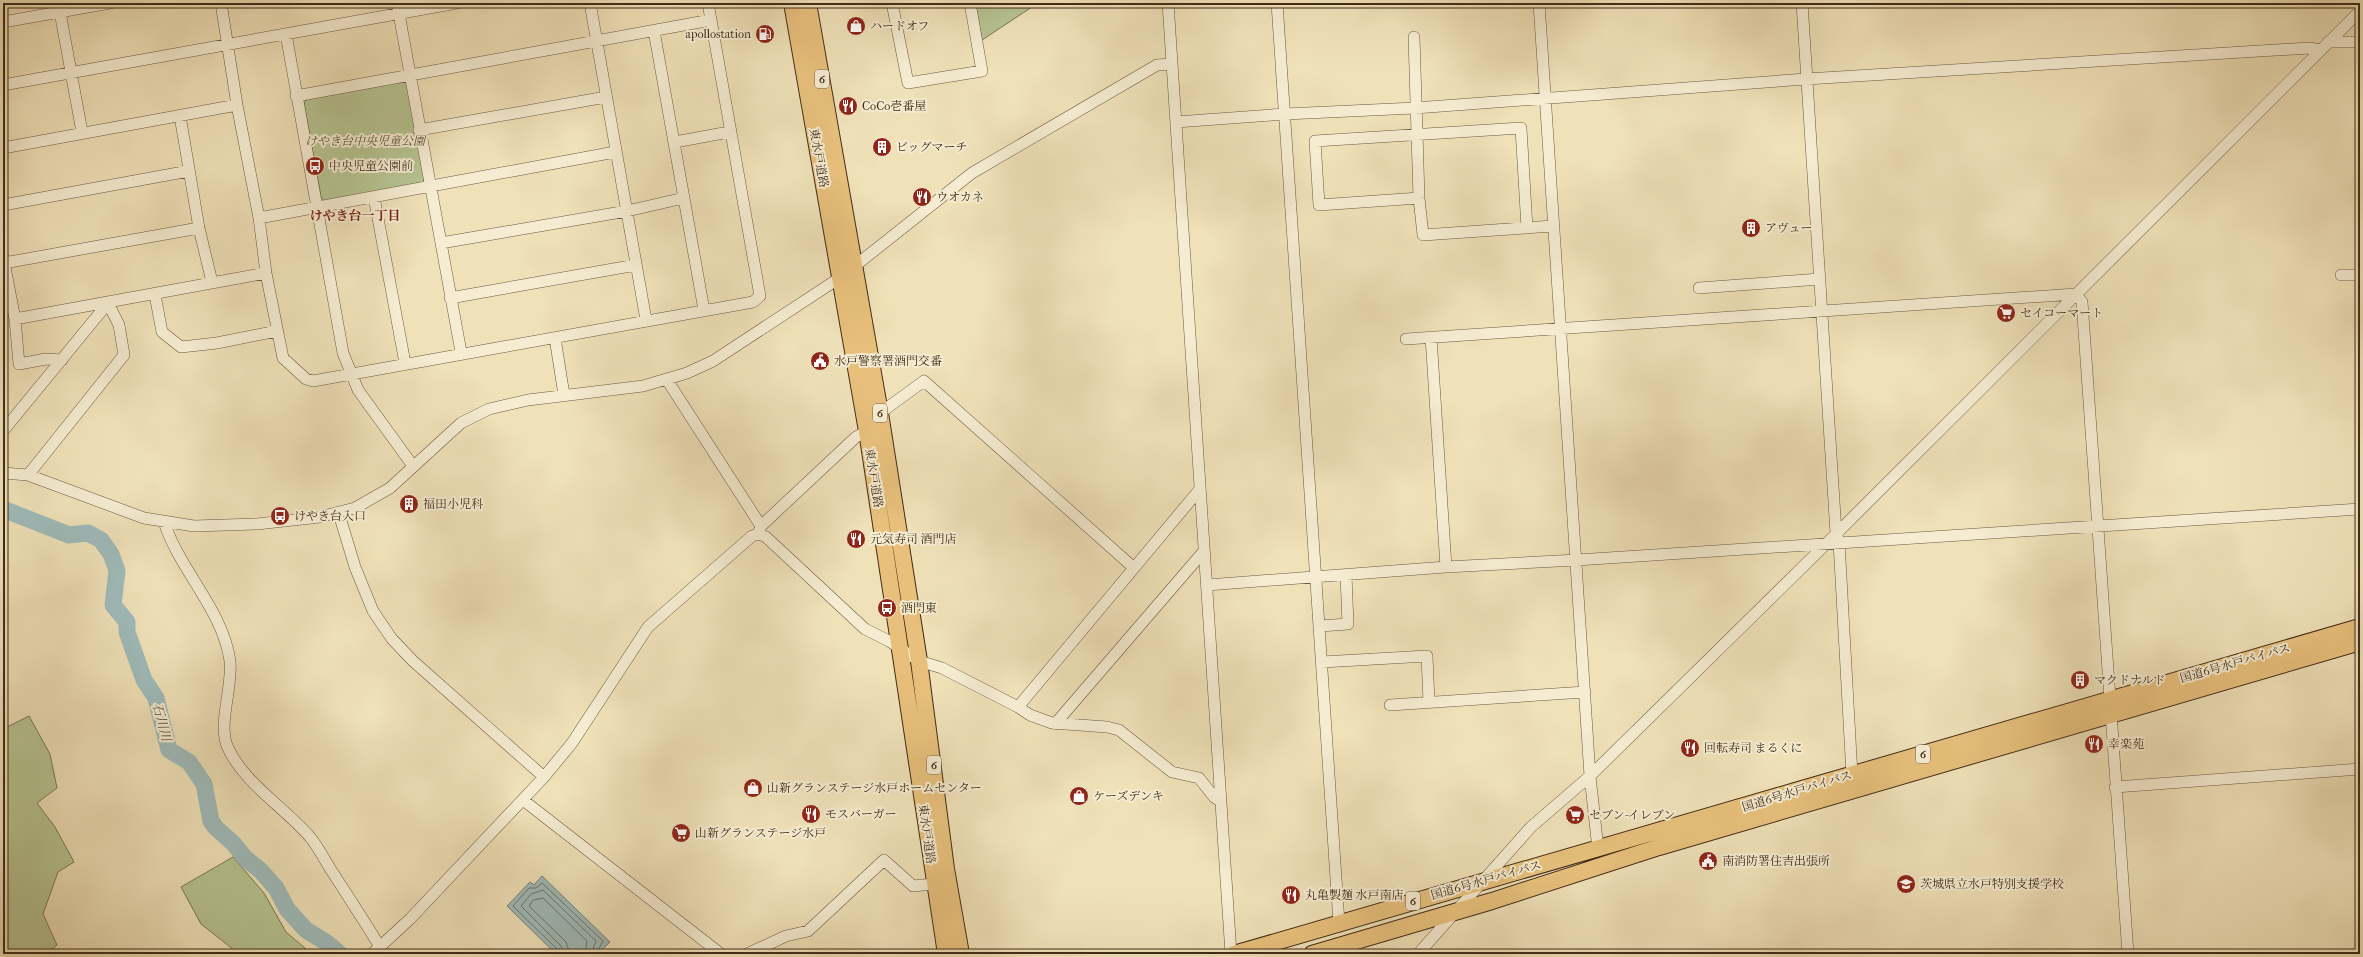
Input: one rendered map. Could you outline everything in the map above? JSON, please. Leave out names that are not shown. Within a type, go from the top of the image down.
[{"type":"highway","name":"東水戸道路","points":[[792,3],[867,431],[901,648],[934,884],[946,954]]},
{"type":"highway","name":"東水戸道路","points":[[808,3],[880,413],[919,661],[946,869],[961,954]]},
{"type":"highway","name":"国道6号水戸バイパス","points":[[1232,954],[1486,879],[1598,849],[2108,699],[2360,627]]},
{"type":"highway","name":"国道6号水戸バイパス","points":[[1312,954],[1341,950],[1659,847],[2360,642]]},
{"type":"street","points":[[3,22],[110,3]]},
{"type":"street","points":[[221,3],[237,105],[259,218],[266,274],[283,358],[306,379],[313,381],[461,352],[555,338],[646,320],[753,302],[760,296],[708,3]]},
{"type":"street","points":[[3,85],[286,34],[398,8],[457,3]]},
{"type":"street","points":[[590,3],[615,152],[627,210],[646,320]]},
{"type":"street","points":[[892,3],[908,83],[982,71],[970,3]]},
{"type":"street","points":[[1168,3],[1220,801],[1232,954]]},
{"type":"street","points":[[1277,3],[1339,923]]},
{"type":"street","points":[[1539,3],[1553,226],[1577,560],[1590,776],[1598,849]]},
{"type":"street","points":[[1802,3],[1838,538],[1852,775]]},
{"type":"street","points":[[398,8],[461,352]]},
{"type":"street","points":[[1838,538],[2076,294],[2360,11]]},
{"type":"street","points":[[60,12],[82,132]]},
{"type":"street","points":[[296,96],[711,20]]},
{"type":"street","points":[[654,31],[704,310]]},
{"type":"street","points":[[286,34],[340,344],[350,374],[358,390],[413,466]]},
{"type":"street","points":[[1414,37],[1417,99],[1415,108],[1419,198],[1423,235],[1553,226]]},
{"type":"street","points":[[1176,122],[1285,114],[1415,108],[1806,79],[2309,48],[2360,42]]},
{"type":"street","points":[[3,473],[28,475],[126,513],[164,522],[217,526],[339,514],[380,494],[413,466],[451,430],[472,415],[506,404],[564,395],[643,386],[667,380],[713,361],[841,277],[972,173],[1157,65],[1172,64]]},
{"type":"street","points":[[420,130],[606,97]]},
{"type":"street","points":[[3,148],[82,132],[237,105]]},
{"type":"street","points":[[180,116],[199,228],[212,282]]},
{"type":"street","points":[[1419,198],[1319,205],[1316,140],[1522,128],[1527,228]]},
{"type":"street","points":[[675,142],[730,132]]},
{"type":"street","points":[[259,218],[615,152]]},
{"type":"street","points":[[3,205],[189,171]]},
{"type":"street","points":[[374,197],[405,363]]},
{"type":"street","points":[[441,243],[627,210],[684,198]]},
{"type":"street","points":[[62,360],[46,359],[19,364],[16,319],[3,260],[199,228]]},
{"type":"street","points":[[450,298],[636,265]]},
{"type":"street","points":[[16,319],[155,295],[212,282],[266,274]]},
{"type":"street","points":[[2341,275],[2360,274]]},
{"type":"street","points":[[1699,288],[1820,279]]},
{"type":"street","points":[[1406,339],[2076,294]]},
{"type":"street","points":[[2076,294],[2082,302],[2099,527],[2109,716],[2128,954]]},
{"type":"street","points":[[155,295],[162,332],[180,347],[217,343],[277,331]]},
{"type":"street","points":[[3,431],[108,303]]},
{"type":"street","points":[[28,475],[124,355],[118,325],[108,303]]},
{"type":"street","points":[[1431,337],[1446,567]]},
{"type":"street","points":[[555,338],[564,395]]},
{"type":"street","points":[[667,380],[762,532],[865,629],[901,648],[919,661],[942,668],[1018,707],[1030,716],[1055,724],[1107,727],[1119,730],[1172,772],[1199,778],[1214,797],[1220,801]]},
{"type":"street","points":[[880,413],[924,381],[1134,568]]},
{"type":"street","points":[[164,522],[170,539],[220,626],[227,646],[230,663],[230,691],[225,721],[227,748],[257,786],[310,838],[376,950],[410,919],[544,777],[572,743],[648,627],[697,582],[752,536],[762,532],[856,437],[867,431]]},
{"type":"street","points":[[1018,707],[1200,489]]},
{"type":"street","points":[[1207,585],[1316,578],[1446,567],[1577,560],[1827,542],[1838,538],[2099,527],[2360,509]]},
{"type":"street","points":[[339,514],[360,580],[373,612],[392,639],[413,662],[544,777]]},
{"type":"street","points":[[1418,954],[1540,819],[1590,776],[1827,542]]},
{"type":"street","points":[[1055,724],[1204,551]]},
{"type":"street","points":[[1320,626],[1348,624],[1346,575]]},
{"type":"street","points":[[1322,662],[1427,656],[1429,702]]},
{"type":"street","points":[[1390,704],[1585,692]]},
{"type":"street","points":[[2115,787],[2360,770]]},
{"type":"street","points":[[523,800],[721,954]]},
{"type":"street","points":[[747,954],[786,936],[808,931],[884,860],[913,886],[934,884]]},
{"type":"green space","points":[[975,3],[1038,3],[982,40]]},
{"type":"green space","name":"けやき台中央児童公園","points":[[403,81],[408,84],[425,177],[421,185],[325,202],[321,197],[304,103],[308,97]]},
{"type":"green space","points":[[29,716],[50,754],[57,788],[37,803],[55,827],[74,862],[58,872],[43,914],[57,945],[47,954],[3,954],[3,729]]},
{"type":"green space","points":[[233,857],[264,893],[286,932],[312,954],[228,954],[234,950],[201,924],[181,887]]},
{"type":"water","points":[[542,876],[610,942],[598,954],[556,954],[507,906],[530,882],[534,885]]},
{"type":"waterway","name":"石川川","points":[[3,509],[69,535],[88,533],[101,540],[111,554],[117,571],[113,605],[127,622],[127,632],[144,680],[156,698],[169,750],[189,762],[204,784],[211,821],[216,828],[233,843],[246,859],[260,870],[276,888],[287,909],[306,930],[327,943],[340,954]]},
{"type":"place","name":"ハードオフ","points":[[856,26]]},
{"type":"place","name":"apollostation","points":[[765,34]]},
{"type":"place","name":"CoCo壱番屋","points":[[848,106]]},
{"type":"place","name":"ビッグマーチ","points":[[882,147]]},
{"type":"place","name":"中央児童公園前","points":[[315,166]]},
{"type":"place","name":"ウオカネ","points":[[922,197]]},
{"type":"place","name":"アヴュー","points":[[1751,228]]},
{"type":"place","name":"セイコーマート","points":[[2006,313]]},
{"type":"place","name":"水戸警察署酒門交番","points":[[820,361]]},
{"type":"place","name":"福田小児科","points":[[409,504]]},
{"type":"place","name":"けやき台入口","points":[[280,516]]},
{"type":"place","name":"元気寿司 酒門店","points":[[856,539]]},
{"type":"place","name":"酒門東","points":[[887,608]]},
{"type":"place","name":"マクドナルド","points":[[2080,680]]},
{"type":"place","name":"幸楽苑","points":[[2094,744]]},
{"type":"place","name":"回転寿司 まるくに","points":[[1690,748]]},
{"type":"place","name":"山新グランステージ水戸ホームセンター","points":[[753,788]]},
{"type":"place","name":"ケーズデンキ","points":[[1079,796]]},
{"type":"place","name":"モスバーガー","points":[[811,814]]},
{"type":"place","name":"セブン-イレブン","points":[[1575,815]]},
{"type":"place","name":"山新グランステージ水戸","points":[[681,833]]},
{"type":"place","name":"南消防署住吉出張所","points":[[1708,861]]},
{"type":"place","name":"茨城県立水戸特別支援学校","points":[[1906,884]]},
{"type":"place","name":"丸亀製麺 水戸南店","points":[[1291,895]]},
{"type":"district","name":"けやき台一丁目","points":[[355,215]]}]
